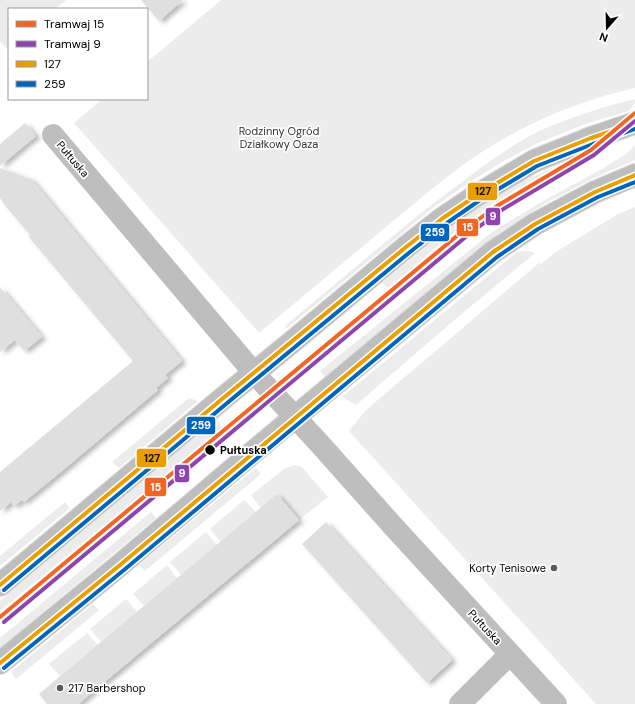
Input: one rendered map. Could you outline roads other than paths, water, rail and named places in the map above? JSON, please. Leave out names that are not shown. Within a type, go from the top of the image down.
[{"type":"main road","points":[[0,585],[406,247],[477,195],[534,161],[591,138],[635,123]]},
{"type":"main road","name":"Pułtuska","points":[[53,135],[254,373],[556,704]]},
{"type":"main road","points":[[0,663],[120,566],[295,417],[493,252],[535,224],[595,192],[635,175]]},
{"type":"main road","points":[[460,704],[510,654]]},
{"type":"tram line","name":"15","points":[[0,617],[464,230],[497,206],[591,150],[635,113]]},
{"type":"tram line","name":"9","points":[[4,622],[468,235],[500,211],[594,155],[635,121]]},
{"type":"place","name":"Pułtuska","points":[[210,450]]},
{"type":"place","name":"Korty Tenisowe","points":[[554,568]]},
{"type":"place","name":"217 Barbershop","points":[[60,688]]},
{"type":"park label","name":"Rodzinny Ogród Działkowy Oaza","points":[[279,137]]}]
